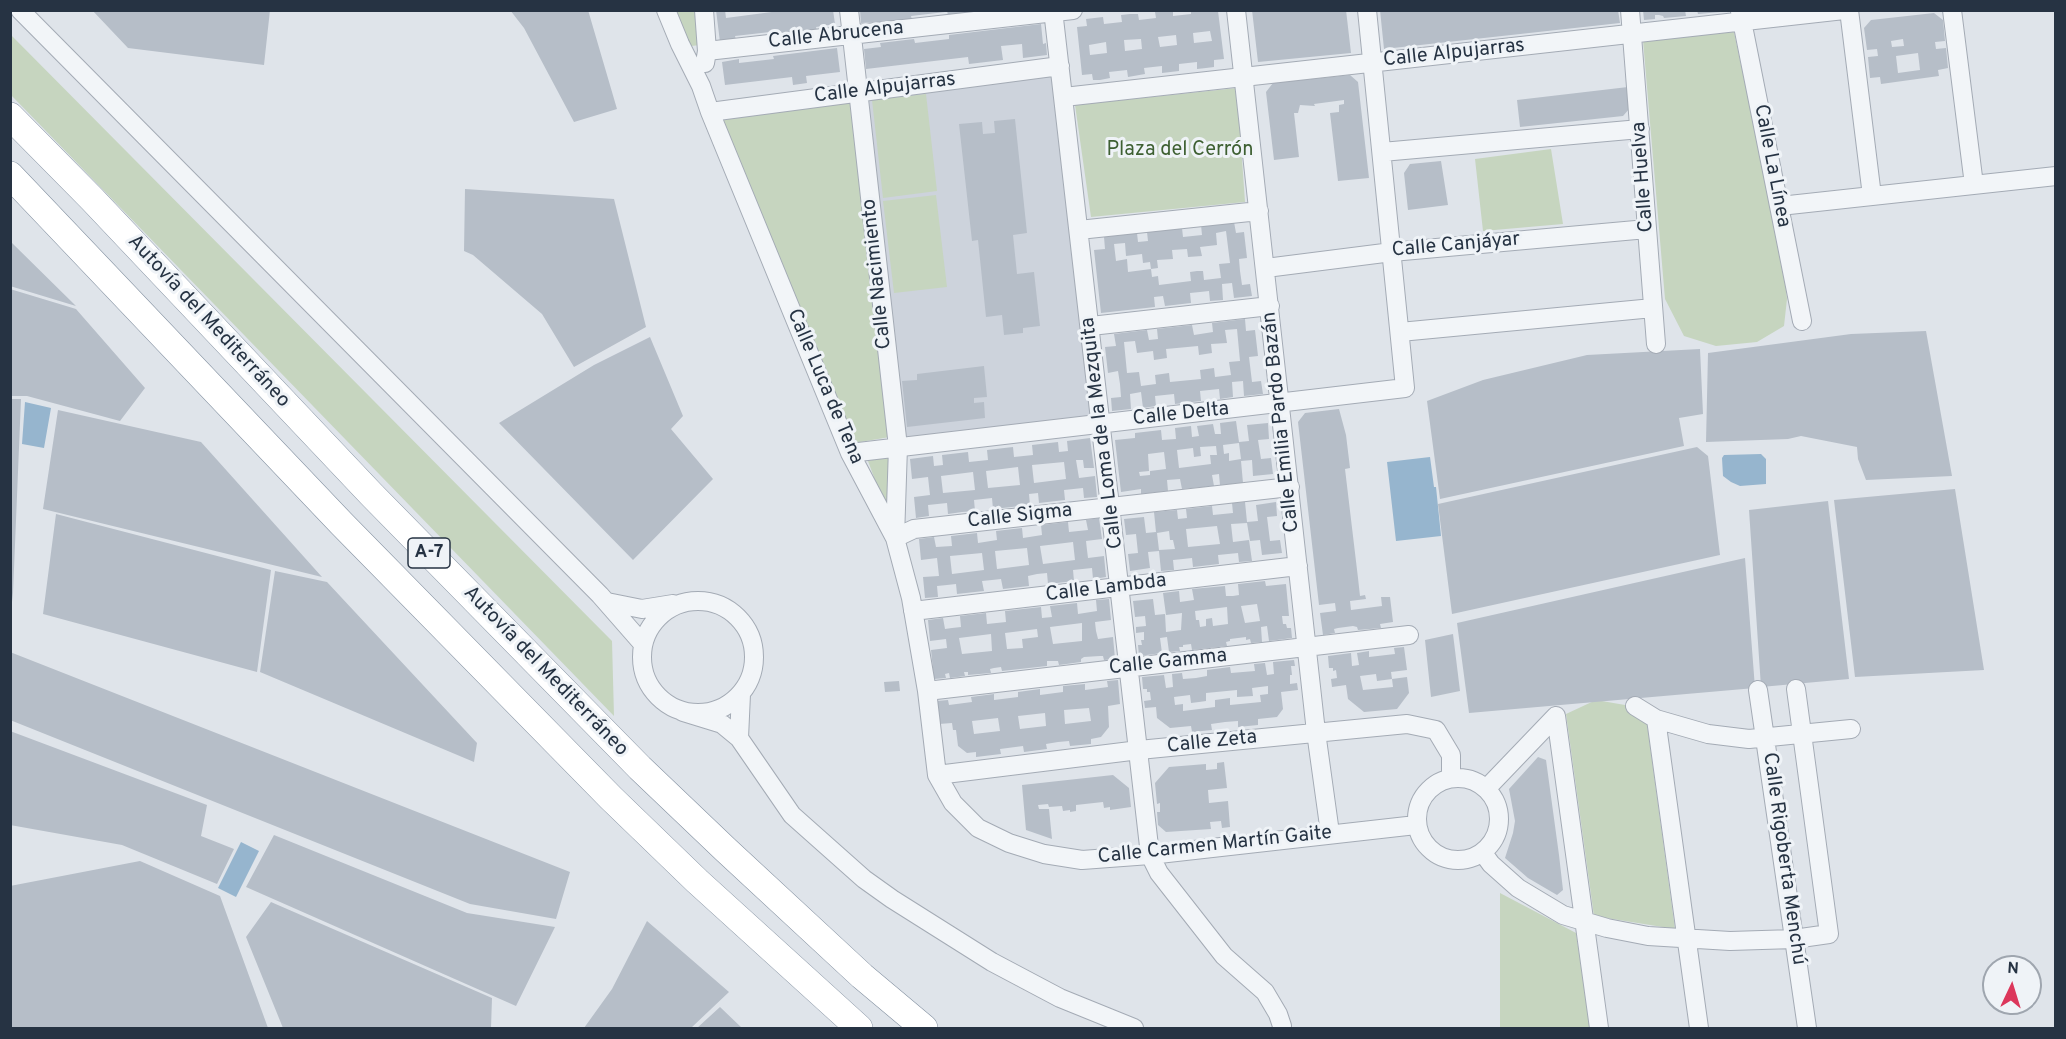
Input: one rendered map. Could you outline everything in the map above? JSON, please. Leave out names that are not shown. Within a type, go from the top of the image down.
[{"type":"highway","name":"Autovía del Mediterráneo","points":[[10,116],[371,494],[624,752],[734,858],[924,1029]]},
{"type":"highway","name":"Autovía del Mediterráneo","points":[[10,175],[341,523],[610,798],[697,881],[860,1029]]},
{"type":"street","points":[[20,10],[607,602],[642,643]]},
{"type":"street","name":"Calle Luca de Tena","points":[[666,10],[680,44],[702,86],[710,112],[850,453],[895,538],[913,611],[927,691],[937,775]]},
{"type":"street","points":[[702,86],[707,51],[704,10]]},
{"type":"street","name":"Calle Nacimiento","points":[[849,10],[898,447],[895,538]]},
{"type":"street","name":"Calle Abrucena","points":[[707,51],[1073,10]]},
{"type":"street","name":"Calle Emilia Pardo Bazán","points":[[1236,10],[1316,732],[1330,833]]},
{"type":"street","points":[[1367,10],[1400,332],[1653,308]]},
{"type":"street","name":"Calle Huelva","points":[[1630,10],[1656,344]]},
{"type":"street","name":"Calle Alpujarras","points":[[1064,97],[1633,34],[1741,16],[1844,10]]},
{"type":"street","points":[[1850,10],[1872,196]]},
{"type":"street","points":[[1952,10],[1974,185]]},
{"type":"street","name":"Calle Loma de la Mezquita","points":[[1053,12],[1112,507],[1150,855]]},
{"type":"street","name":"Calle La Línea","points":[[1741,16],[1802,321]]},
{"type":"street","name":"Calle Alpujarras","points":[[710,112],[1060,66]]},
{"type":"street","points":[[1382,153],[1640,129]]},
{"type":"street","points":[[1780,206],[2055,176]]},
{"type":"street","points":[[1080,230],[1259,211]]},
{"type":"street","name":"Calle Canjáyar","points":[[1266,268],[1392,252],[1647,229]]},
{"type":"street","points":[[1091,326],[1270,306]]},
{"type":"street","name":"Calle Delta","points":[[850,453],[1404,388],[1400,332]]},
{"type":"street","name":"Calle Sigma","points":[[895,538],[914,529],[1290,487]]},
{"type":"street","name":"Calle Lambda","points":[[913,611],[1298,566]]},
{"type":"street","points":[[607,602],[642,609],[696,600],[714,602],[731,611],[745,624],[753,641],[755,660],[751,678],[741,694],[729,705],[714,711],[699,714],[683,712]]},
{"type":"street","points":[[677,604],[662,613],[650,627],[642,643],[641,661],[645,678],[654,693],[667,705],[722,724],[739,738],[792,815],[864,879],[892,899],[992,962],[1060,998],[1134,1029]]},
{"type":"street","name":"Calle Gamma","points":[[927,691],[1409,635]]},
{"type":"street","name":"Calle Rigoberta Menchú","points":[[1794,939],[1829,934],[1796,689]]},
{"type":"street","name":"Calle Rigoberta Menchú","points":[[1758,690],[1807,1029]]},
{"type":"street","points":[[739,738],[741,694]]},
{"type":"street","points":[[1635,706],[1656,718],[1708,734],[1749,739],[1851,729]]},
{"type":"street","points":[[1486,789],[1556,716],[1599,1029]]},
{"type":"street","points":[[1656,718],[1699,1029]]},
{"type":"street","name":"Calle Zeta","points":[[937,775],[1138,750],[1407,724],[1436,730],[1451,755],[1451,778]]},
{"type":"street","name":"Calle Carmen Martín Gaite","points":[[937,775],[953,803],[978,828],[1009,843],[1044,854],[1083,860],[1150,855],[1416,825]]},
{"type":"street","points":[[1451,778],[1469,780],[1486,789],[1496,803],[1499,821],[1497,833],[1483,853],[1470,859],[1456,861],[1442,858],[1429,850],[1420,839],[1416,825],[1416,812],[1420,800],[1428,789],[1451,778]]},
{"type":"street","points":[[1483,853],[1491,864],[1518,888],[1563,915],[1648,936],[1730,941],[1794,939]]},
{"type":"street","points":[[1150,855],[1159,873],[1224,956],[1265,992],[1286,1028]]},
{"type":"shaded area","points":[[1060,66],[1102,424],[898,447],[858,92]]},
{"type":"green space","points":[[676,11],[697,11],[701,45],[691,46]]},
{"type":"green space","points":[[1734,32],[1784,269],[1787,299],[1784,326],[1757,342],[1716,346],[1684,336],[1665,299],[1643,40]]},
{"type":"green space","points":[[11,35],[612,641],[614,716],[11,95]]},
{"type":"green space","name":"Plaza del Cerrón","points":[[1237,88],[1245,202],[1091,217],[1075,105]]},
{"type":"green space","points":[[926,94],[937,191],[883,198],[872,100]]},
{"type":"green space","points":[[853,96],[890,437],[854,443],[721,116]]},
{"type":"green space","points":[[1551,149],[1563,224],[1483,231],[1475,159]]},
{"type":"green space","points":[[936,195],[947,287],[894,293],[883,201]]},
{"type":"green space","points":[[891,455],[889,518],[868,461]]},
{"type":"green space","points":[[1596,700],[1625,705],[1647,724],[1675,929],[1594,916],[1566,714]]},
{"type":"green space","points":[[1500,893],[1576,933],[1590,1028],[1500,1028]]},
{"type":"water","points":[[25,402],[51,408],[44,448],[22,444]]},
{"type":"water","points":[[1761,454],[1766,459],[1766,484],[1740,486],[1723,476],[1722,458],[1724,455]]},
{"type":"water","points":[[1430,457],[1434,487],[1436,487],[1441,536],[1396,541],[1387,462]]},
{"type":"water","points":[[241,842],[259,851],[236,897],[218,888]]},
{"type":"building","points":[[92,10],[270,10],[264,65],[128,48]]},
{"type":"building","points":[[510,10],[588,10],[617,109],[574,122],[524,28]]},
{"type":"building","points":[[716,10],[725,10],[726,18],[787,10],[833,10],[835,24],[816,27],[817,31],[770,36],[770,32],[735,36],[736,40],[720,42]]},
{"type":"building","points":[[860,10],[945,10],[945,12],[911,16],[912,20],[861,23]]},
{"type":"building","points":[[947,10],[977,10],[978,12],[948,16]]},
{"type":"building","points":[[1173,10],[1173,16],[1191,14],[1191,10],[1218,11],[1224,59],[1214,60],[1214,67],[1197,69],[1197,62],[1179,64],[1179,71],[1162,73],[1162,66],[1144,68],[1145,74],[1128,77],[1127,70],[1109,72],[1110,78],[1100,80],[1093,80],[1092,74],[1082,75],[1077,27],[1087,26],[1086,19],[1103,17],[1104,24],[1122,22],[1121,15],[1138,14],[1139,20],[1156,18],[1155,12]],"holes":[[[1210,31],[1212,41],[1194,43],[1193,33]],[[1176,35],[1177,45],[1160,47],[1158,37]],[[1141,39],[1142,49],[1125,51],[1124,40]],[[1106,42],[1107,53],[1090,55],[1089,45]]]},
{"type":"building","points":[[1252,10],[1346,10],[1351,53],[1258,62]]},
{"type":"building","points":[[1380,10],[1618,10],[1620,23],[1384,49]]},
{"type":"building","points":[[1643,10],[1685,10],[1686,16],[1664,18],[1655,15],[1655,19],[1644,20]]},
{"type":"building","points":[[1697,10],[1721,10],[1721,12],[1698,14]]},
{"type":"building","points":[[1934,13],[1943,20],[1945,41],[1935,42],[1936,49],[1946,48],[1948,68],[1938,70],[1939,76],[1881,84],[1880,77],[1870,78],[1868,57],[1878,56],[1877,49],[1867,50],[1864,28],[1871,20]],"holes":[[[1903,39],[1904,46],[1892,47],[1891,41]],[[1918,53],[1920,70],[1898,73],[1896,56]]]},
{"type":"building","points":[[1041,24],[1043,44],[1046,43],[1047,55],[1023,58],[1022,44],[1001,46],[1003,60],[969,64],[968,57],[866,69],[864,49],[881,47],[880,43],[914,39],[915,43],[949,39],[949,35]]},
{"type":"building","points":[[837,48],[840,72],[806,76],[807,83],[793,85],[792,77],[725,85],[722,62],[739,59],[739,63],[774,59],[773,56]]},
{"type":"building","points":[[1350,75],[1358,82],[1369,178],[1338,181],[1330,113],[1339,112],[1339,105],[1344,104],[1344,100],[1314,104],[1315,106],[1300,105],[1298,113],[1294,113],[1299,157],[1274,160],[1266,92],[1273,83]]},
{"type":"building","points":[[1628,87],[1630,108],[1623,116],[1520,127],[1517,100]]},
{"type":"building","points":[[1015,119],[1027,233],[1013,235],[1017,274],[1034,272],[1040,326],[1023,328],[1023,333],[1004,335],[1002,315],[986,317],[978,240],[972,241],[959,124],[982,122],[983,134],[995,133],[994,121]]},
{"type":"building","points":[[1441,161],[1448,205],[1408,210],[1404,173],[1410,164]]},
{"type":"building","points":[[465,189],[614,199],[646,327],[574,367],[542,314],[473,255],[464,251]]},
{"type":"building","points":[[1234,222],[1236,233],[1244,232],[1247,258],[1239,259],[1240,271],[1242,285],[1250,284],[1252,296],[1234,298],[1232,283],[1222,284],[1223,300],[1210,301],[1209,291],[1190,293],[1191,303],[1165,306],[1163,296],[1154,297],[1155,307],[1101,313],[1094,250],[1105,249],[1104,237],[1137,233],[1138,242],[1148,241],[1147,232],[1182,228],[1183,237],[1202,235],[1201,225]],"holes":[[[1226,231],[1230,263],[1219,264],[1221,278],[1204,280],[1203,271],[1197,271],[1190,272],[1191,281],[1159,285],[1158,276],[1152,277],[1151,269],[1158,268],[1157,260],[1173,259],[1172,250],[1187,249],[1188,257],[1202,256],[1200,247],[1217,245],[1216,233]],[[1125,243],[1126,256],[1142,254],[1143,263],[1150,262],[1151,269],[1128,272],[1127,259],[1116,261],[1114,244]]]},
{"type":"building","points":[[10,241],[76,306],[10,286]]},
{"type":"building","points":[[10,289],[76,309],[145,388],[120,421],[27,396],[10,396]]},
{"type":"building","points":[[1245,319],[1246,331],[1255,330],[1258,356],[1249,357],[1252,382],[1261,381],[1263,394],[1244,396],[1243,381],[1232,382],[1233,397],[1220,399],[1219,389],[1200,391],[1201,401],[1175,404],[1174,394],[1155,396],[1156,406],[1143,408],[1141,392],[1130,394],[1131,409],[1112,411],[1111,398],[1121,397],[1120,384],[1118,371],[1108,373],[1105,347],[1116,346],[1114,334],[1147,330],[1149,340],[1158,339],[1157,329],[1192,325],[1194,335],[1213,332],[1212,323]],"holes":[[[1237,329],[1240,361],[1229,362],[1231,375],[1215,377],[1214,368],[1200,370],[1201,379],[1170,382],[1169,373],[1155,375],[1156,384],[1141,386],[1139,372],[1127,373],[1124,342],[1135,341],[1137,353],[1153,351],[1154,360],[1167,358],[1166,349],[1198,346],[1199,355],[1212,353],[1211,344],[1227,343],[1225,330]]]},
{"type":"building","points":[[1926,331],[1952,476],[1866,480],[1858,459],[1857,447],[1801,436],[1788,439],[1706,442],[1708,353],[1851,334]]},
{"type":"building","points":[[650,337],[683,416],[671,429],[713,479],[633,560],[499,423],[594,365]]},
{"type":"building","points":[[1700,349],[1703,414],[1679,418],[1684,446],[1440,499],[1427,401],[1483,380],[1587,355]]},
{"type":"building","points":[[984,366],[987,397],[974,398],[974,403],[984,402],[985,418],[907,427],[902,381],[917,380],[917,374]]},
{"type":"building","points":[[10,399],[21,399],[12,602]]},
{"type":"building","points":[[1339,409],[1346,435],[1350,468],[1345,469],[1360,596],[1365,595],[1366,599],[1350,601],[1351,610],[1382,606],[1381,597],[1390,597],[1393,622],[1380,624],[1381,628],[1358,630],[1353,626],[1338,628],[1334,629],[1335,633],[1323,635],[1320,613],[1336,611],[1335,603],[1319,605],[1298,422],[1305,413]]},
{"type":"building","points":[[58,410],[201,442],[322,577],[43,509]]},
{"type":"building","points":[[1236,421],[1239,442],[1249,441],[1247,425],[1268,423],[1269,439],[1258,440],[1261,459],[1271,458],[1273,474],[1253,476],[1252,460],[1241,461],[1243,483],[1220,485],[1219,474],[1212,475],[1214,486],[1182,489],[1180,479],[1167,480],[1168,491],[1141,494],[1141,489],[1121,492],[1115,440],[1135,438],[1135,433],[1161,430],[1162,440],[1176,439],[1175,428],[1191,426],[1192,437],[1199,436],[1197,426],[1213,424],[1215,434],[1221,434],[1220,423]],"holes":[[[1239,443],[1241,459],[1229,461],[1229,453],[1224,454],[1223,445]],[[1216,446],[1217,455],[1210,455],[1211,464],[1179,468],[1177,450],[1193,448],[1194,457],[1201,456],[1200,447]],[[1164,452],[1166,469],[1150,471],[1150,475],[1140,476],[1139,472],[1149,471],[1148,454]]]},
{"type":"building","points":[[1090,438],[1094,468],[1084,468],[1083,460],[1076,460],[1079,478],[1095,476],[1097,497],[1084,498],[1083,488],[1064,490],[1065,500],[1039,503],[1038,493],[1029,494],[1030,505],[993,509],[992,498],[974,500],[975,511],[948,514],[947,503],[928,505],[929,516],[916,518],[914,497],[930,495],[928,477],[912,479],[910,459],[933,456],[934,466],[943,465],[942,455],[968,452],[969,462],[988,460],[987,450],[1013,447],[1014,457],[1033,455],[1032,445],[1058,442],[1059,452],[1068,451],[1067,441]],"holes":[[[1064,462],[1066,479],[1034,483],[1032,465]],[[1018,467],[1020,485],[988,488],[986,471]],[[973,472],[975,490],[943,493],[941,476]]]},
{"type":"building","points":[[1697,447],[1708,456],[1720,555],[1452,614],[1438,504]]},
{"type":"building","points":[[1955,489],[1984,670],[1855,677],[1834,500]]},
{"type":"building","points":[[1828,501],[1849,679],[1761,687],[1749,510]]},
{"type":"building","points":[[1245,502],[1247,522],[1258,521],[1256,505],[1276,502],[1277,516],[1267,517],[1270,541],[1280,540],[1282,553],[1262,555],[1260,540],[1250,541],[1247,523],[1231,524],[1233,542],[1249,540],[1252,561],[1239,562],[1238,553],[1218,555],[1219,564],[1193,567],[1192,558],[1173,560],[1174,570],[1161,571],[1159,551],[1148,552],[1150,568],[1130,571],[1128,554],[1138,553],[1136,534],[1126,535],[1124,519],[1144,517],[1146,533],[1156,532],[1154,512],[1177,510],[1178,519],[1187,518],[1186,509],[1212,506],[1213,515],[1233,513],[1232,503]],"holes":[[[1217,526],[1220,544],[1188,547],[1186,529]],[[1169,531],[1170,540],[1173,540],[1175,549],[1159,550],[1157,533]]]},
{"type":"building","points":[[56,514],[271,570],[257,672],[43,614]]},
{"type":"building","points":[[1099,518],[1102,539],[1086,541],[1087,550],[1088,558],[1104,556],[1106,577],[1093,579],[1092,568],[1073,570],[1074,581],[1048,584],[1047,573],[1037,574],[1028,576],[1029,586],[1003,589],[1001,579],[982,581],[984,591],[957,594],[956,584],[937,586],[938,597],[925,598],[923,577],[939,576],[937,558],[921,560],[919,539],[934,537],[936,547],[952,546],[951,536],[977,533],[978,543],[997,540],[996,531],[1022,528],[1023,538],[1042,535],[1041,525],[1068,522],[1069,532],[1088,530],[1086,520]],"holes":[[[1073,542],[1075,560],[1043,564],[1040,546]],[[1027,548],[1029,565],[997,569],[995,551]],[[982,553],[984,570],[952,574],[950,556]]]},
{"type":"building","points":[[1745,558],[1755,688],[1469,713],[1457,623]]},
{"type":"building","points":[[275,571],[327,582],[477,743],[474,762],[260,672]]},
{"type":"building","points":[[1265,581],[1266,586],[1286,584],[1289,616],[1282,616],[1283,624],[1291,628],[1292,638],[1269,641],[1267,626],[1261,627],[1262,642],[1251,643],[1250,639],[1246,640],[1246,637],[1230,639],[1226,642],[1227,646],[1192,650],[1191,644],[1179,647],[1180,651],[1169,652],[1167,637],[1160,638],[1162,653],[1139,656],[1138,645],[1142,645],[1144,632],[1136,633],[1136,627],[1146,626],[1145,616],[1135,617],[1133,601],[1153,599],[1155,615],[1165,614],[1166,632],[1181,630],[1182,613],[1166,615],[1163,593],[1179,591],[1180,602],[1194,600],[1192,589],[1225,586],[1226,596],[1233,596],[1239,595],[1238,584]],"holes":[[[1257,604],[1260,621],[1245,623],[1241,606]],[[1227,607],[1228,624],[1213,626],[1212,618],[1206,619],[1206,626],[1200,627],[1199,620],[1196,620],[1195,611]]]},
{"type":"building","points":[[1109,599],[1111,620],[1095,622],[1098,639],[1113,637],[1115,659],[1104,660],[1103,656],[1084,657],[1081,662],[1059,665],[1058,661],[1047,661],[1047,666],[1002,671],[1001,667],[990,669],[991,673],[968,675],[968,672],[964,672],[965,676],[950,678],[949,673],[945,674],[946,678],[934,679],[931,650],[947,648],[946,639],[930,641],[928,620],[943,618],[945,629],[961,627],[960,616],[986,613],[987,624],[1006,622],[1005,611],[1041,607],[1042,618],[1052,617],[1050,606],[1077,603],[1078,614],[1097,611],[1096,600]],"holes":[[[1082,623],[1082,641],[1053,644],[1050,627]],[[1037,629],[1038,637],[1022,639],[1023,648],[1007,649],[1005,633]],[[991,634],[992,651],[962,654],[959,638]]]},
{"type":"building","points":[[1453,634],[1460,691],[1431,697],[1425,640]]},
{"type":"building","points":[[1404,647],[1407,670],[1391,672],[1392,679],[1407,677],[1409,693],[1397,709],[1364,712],[1348,699],[1346,685],[1332,687],[1331,679],[1337,678],[1336,670],[1329,668],[1328,656],[1351,653],[1352,666],[1359,665],[1357,653],[1369,651],[1369,657],[1395,654],[1394,648]],"holes":[[[1376,674],[1377,681],[1392,679],[1393,687],[1363,690],[1360,676]]]},
{"type":"building","points":[[10,652],[570,872],[556,919],[470,904],[10,720]]},
{"type":"building","points":[[1294,660],[1295,666],[1291,666],[1290,684],[1297,683],[1298,690],[1281,692],[1283,709],[1277,717],[1258,719],[1258,725],[1238,727],[1238,721],[1225,722],[1211,724],[1212,730],[1192,732],[1191,726],[1170,728],[1157,718],[1156,707],[1145,708],[1144,701],[1151,700],[1150,692],[1143,689],[1142,677],[1164,675],[1166,688],[1173,687],[1172,674],[1182,673],[1183,679],[1196,678],[1207,676],[1207,670],[1230,667],[1231,673],[1255,671],[1254,664],[1265,663],[1267,675],[1274,674],[1273,662]],"holes":[[[1268,686],[1268,694],[1260,695],[1261,702],[1230,705],[1230,698],[1215,700],[1215,707],[1183,711],[1183,704],[1175,705],[1174,697],[1190,695],[1191,703],[1206,701],[1206,693],[1237,690],[1237,697],[1253,696],[1252,688]]]},
{"type":"building","points":[[1118,680],[1120,704],[1108,706],[1109,727],[1101,737],[1091,739],[1091,744],[1070,746],[1069,741],[1058,742],[1046,744],[1047,749],[1024,752],[1023,746],[1000,749],[1001,754],[976,757],[976,752],[967,753],[958,746],[956,730],[953,730],[952,723],[939,724],[937,701],[948,700],[949,705],[972,702],[971,697],[994,694],[994,700],[1018,697],[1018,692],[1040,689],[1040,695],[1063,692],[1063,686],[1085,684],[1085,690],[1108,687],[1107,681]],"holes":[[[1089,708],[1091,721],[1065,724],[1064,710]],[[1045,713],[1046,726],[1020,729],[1018,716]],[[998,718],[1000,731],[974,734],[972,721]]]},
{"type":"building","points":[[899,681],[900,691],[885,692],[884,682]]},
{"type":"building","points":[[10,731],[207,805],[201,836],[234,849],[217,884],[122,845],[10,825]]},
{"type":"building","points":[[1538,757],[1546,760],[1563,890],[1557,895],[1528,878],[1505,858],[1515,821],[1509,789]]},
{"type":"building","points":[[1224,762],[1227,788],[1208,790],[1209,803],[1228,801],[1230,827],[1222,828],[1221,821],[1210,822],[1211,829],[1166,832],[1158,825],[1157,812],[1160,812],[1160,803],[1157,804],[1155,783],[1169,767],[1206,764],[1206,770],[1217,769],[1217,763]]},
{"type":"building","points":[[1113,775],[1129,788],[1131,807],[1110,810],[1110,807],[1104,808],[1103,802],[1076,805],[1076,811],[1070,812],[1070,810],[1063,811],[1062,806],[1038,805],[1039,809],[1049,809],[1052,839],[1026,830],[1022,785]]},
{"type":"building","points":[[274,835],[467,913],[555,927],[516,1006],[246,887]]},
{"type":"building","points":[[140,861],[220,896],[268,1028],[10,1028],[10,886]]},
{"type":"building","points":[[271,902],[492,998],[491,1028],[283,1028],[246,937]]},
{"type":"building","points":[[647,921],[729,992],[691,1028],[584,1028],[612,989]]},
{"type":"building","points":[[720,1007],[742,1028],[697,1028]]}]
